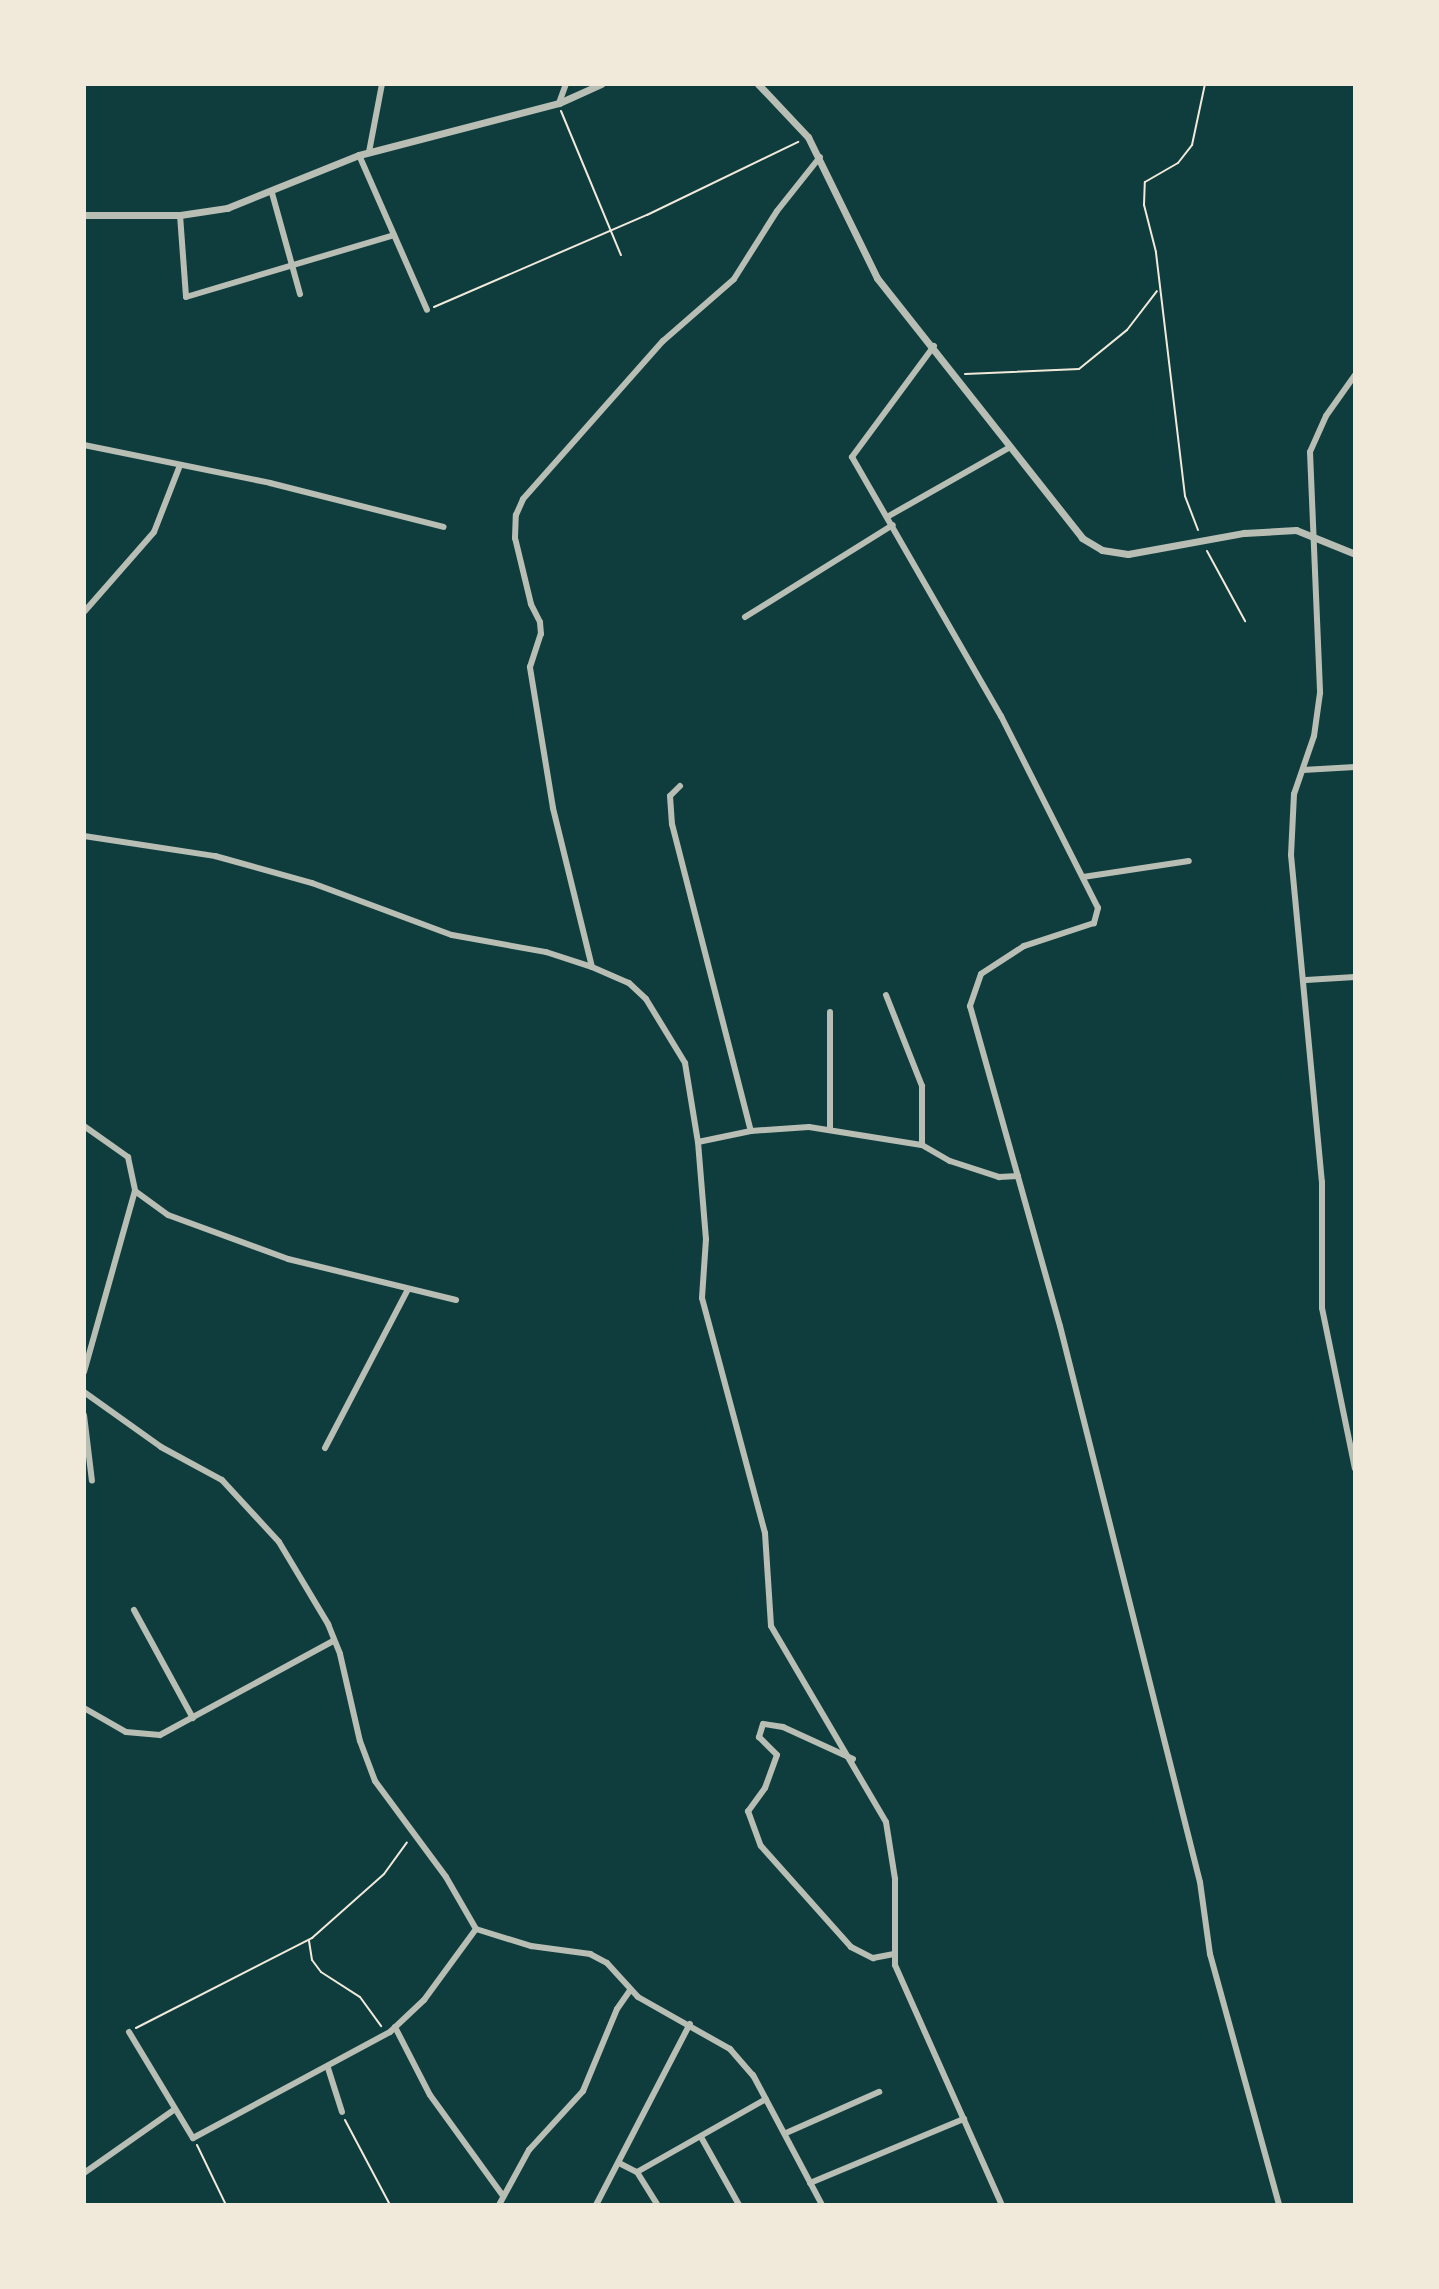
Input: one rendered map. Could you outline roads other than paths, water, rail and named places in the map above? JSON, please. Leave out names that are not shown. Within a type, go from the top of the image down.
[{"type":"street","points":[[369,152],[382,84]]},
{"type":"street","points":[[559,103],[566,84]]},
{"type":"street","points":[[84,215],[180,215],[227,208],[272,193],[359,155],[559,103],[601,84]]},
{"type":"street","points":[[758,84],[808,137],[877,278],[958,376],[1066,521],[1102,550],[1128,554],[1272,530],[1313,533],[1355,554]]},
{"type":"street","points":[[359,155],[427,310]]},
{"type":"street","points":[[592,967],[553,808],[530,667],[540,622],[531,604],[515,538],[516,515],[523,499],[663,341],[734,279],[777,211],[820,157]]},
{"type":"street","points":[[272,193],[300,294]]},
{"type":"street","points":[[180,215],[186,297],[394,235]]},
{"type":"street","points":[[934,346],[852,457],[1001,716],[1098,908],[1094,923],[1024,946],[981,974],[973,989],[970,1006],[1018,1176],[1200,1882],[1210,1954],[1279,2205]]},
{"type":"street","points":[[1355,375],[1326,416],[1310,452],[1321,693],[1293,806],[1291,855],[1296,928],[1306,980],[1322,1182],[1322,1308],[1355,1469]]},
{"type":"street","points":[[84,445],[179,468],[270,483],[444,527]]},
{"type":"street","points":[[887,517],[1010,447]]},
{"type":"street","points":[[84,612],[154,532],[179,468]]},
{"type":"street","points":[[745,617],[893,525]]},
{"type":"street","points":[[1303,770],[1355,767]]},
{"type":"street","points":[[680,786],[670,796],[672,824],[751,1131]]},
{"type":"street","points":[[84,836],[215,856],[359,897],[452,935],[546,952],[592,967],[629,983],[667,1030],[685,1063],[698,1142],[706,1238],[702,1298],[765,1534],[768,1613],[800,1678],[853,1759],[886,1822],[892,1844],[892,1954],[1002,2205]]},
{"type":"street","points":[[1083,877],[1189,861]]},
{"type":"street","points":[[1306,980],[1355,977]]},
{"type":"street","points":[[886,995],[922,1086],[922,1145]]},
{"type":"street","points":[[830,1012],[830,1130]]},
{"type":"street","points":[[84,1126],[128,1157],[135,1191],[84,1372]]},
{"type":"street","points":[[698,1142],[751,1131],[830,1130],[922,1145],[950,1161],[987,1173],[1018,1176]]},
{"type":"street","points":[[135,1191],[167,1215],[211,1234],[456,1300]]},
{"type":"street","points":[[326,1448],[408,1289]]},
{"type":"street","points":[[84,1392],[161,1447],[222,1480],[250,1507],[312,1596],[340,1654],[366,1763],[476,1929],[531,1946],[590,1954],[607,1963],[631,1989],[690,2024],[745,2063],[786,2133],[822,2205]]},
{"type":"street","points":[[84,1415],[92,1481]]},
{"type":"street","points":[[134,1610],[193,1718]]},
{"type":"street","points":[[84,1707],[126,1732],[150,1737],[193,1718],[333,1641]]},
{"type":"street","points":[[853,1759],[783,1727],[763,1724],[759,1737],[777,1755],[765,1787],[748,1811],[761,1846],[851,1947],[873,1958],[892,1954]]},
{"type":"street","points":[[129,2032],[193,2138],[328,2068],[386,2034],[424,2000],[476,1929]]},
{"type":"street","points":[[499,2205],[529,2150],[583,2091],[617,2009],[631,1989]]},
{"type":"street","points":[[596,2205],[690,2024]]},
{"type":"street","points":[[395,2027],[430,2095],[503,2196]]},
{"type":"street","points":[[328,2068],[342,2112]]},
{"type":"street","points":[[786,2133],[879,2092]]},
{"type":"street","points":[[637,2172],[766,2099]]},
{"type":"street","points":[[84,2173],[175,2109]]},
{"type":"street","points":[[810,2183],[964,2119]]},
{"type":"street","points":[[701,2137],[739,2205]]},
{"type":"street","points":[[619,2162],[637,2172],[658,2205]]}]
